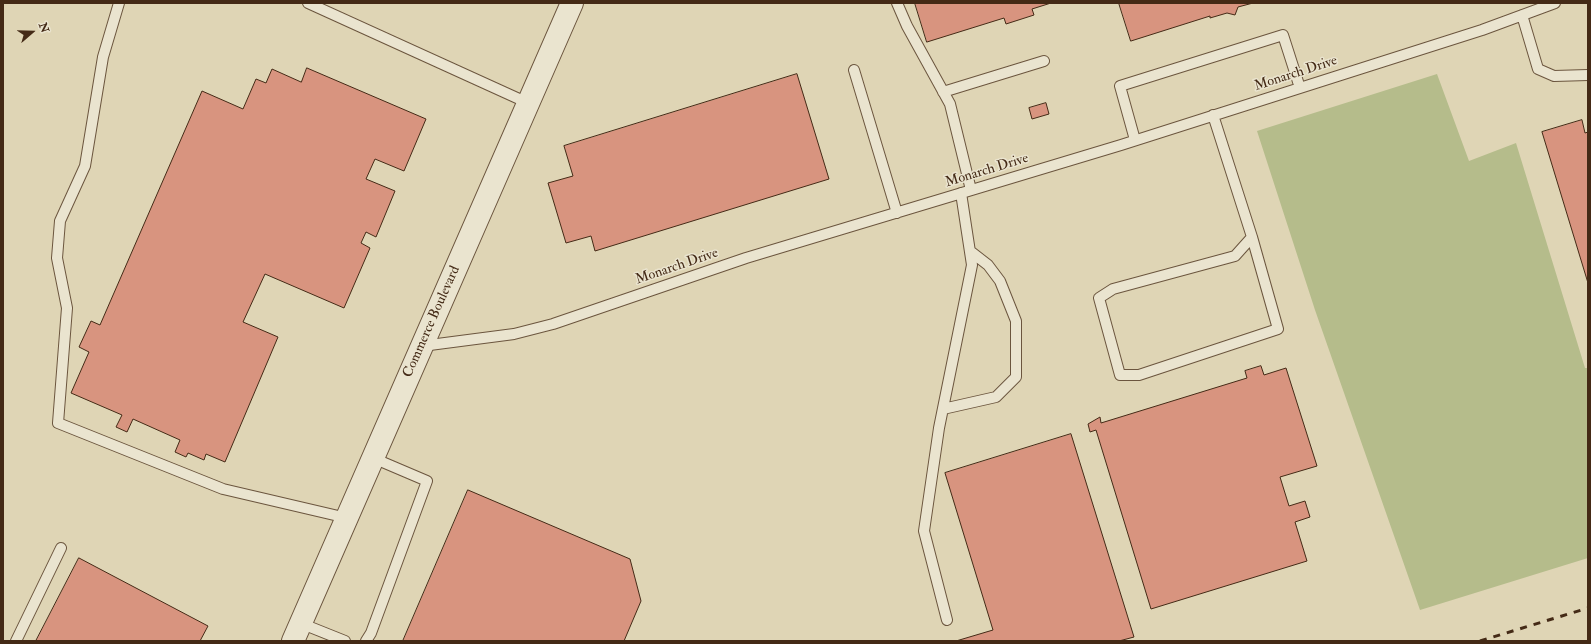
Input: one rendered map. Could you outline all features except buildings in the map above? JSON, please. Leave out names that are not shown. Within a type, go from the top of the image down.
[{"type":"street","name":"Commerce Boulevard","points":[[296,632],[572,3]]},
{"type":"lane","points":[[119,3],[103,57],[85,166],[60,221],[57,258],[67,308],[58,422],[222,489],[347,518]]},
{"type":"lane","points":[[308,3],[528,103]]},
{"type":"lane","points":[[897,3],[907,26],[950,104],[972,190]]},
{"type":"lane","name":"Monarch Drive","points":[[422,346],[514,334],[553,324],[746,258],[1213,116],[1482,30],[1555,3]]},
{"type":"lane","points":[[1522,15],[1538,69],[1554,76],[1588,75]]},
{"type":"lane","points":[[1135,140],[1120,86],[1283,35],[1300,88]]},
{"type":"lane","points":[[943,92],[1044,61]]},
{"type":"lane","points":[[854,70],[897,212]]},
{"type":"lane","points":[[1213,116],[1252,237],[1278,329],[1138,375],[1120,375],[1099,298],[1113,289],[1235,256],[1252,237]]},
{"type":"lane","points":[[947,620],[924,531],[943,409],[972,265],[961,193]]},
{"type":"lane","points":[[943,409],[996,397],[1016,377],[1016,321],[1000,281],[988,264],[970,251]]},
{"type":"lane","points":[[366,641],[371,633],[427,481],[373,458]]},
{"type":"lane","points":[[16,641],[62,548]]},
{"type":"lane","points":[[296,632],[345,641]]},
{"type":"green space","points":[[1437,74],[1469,161],[1516,143],[1585,368],[1588,368],[1588,558],[1420,610],[1315,310],[1257,131]]},
{"type":"railway","points":[[1480,641],[1588,608]]}]
